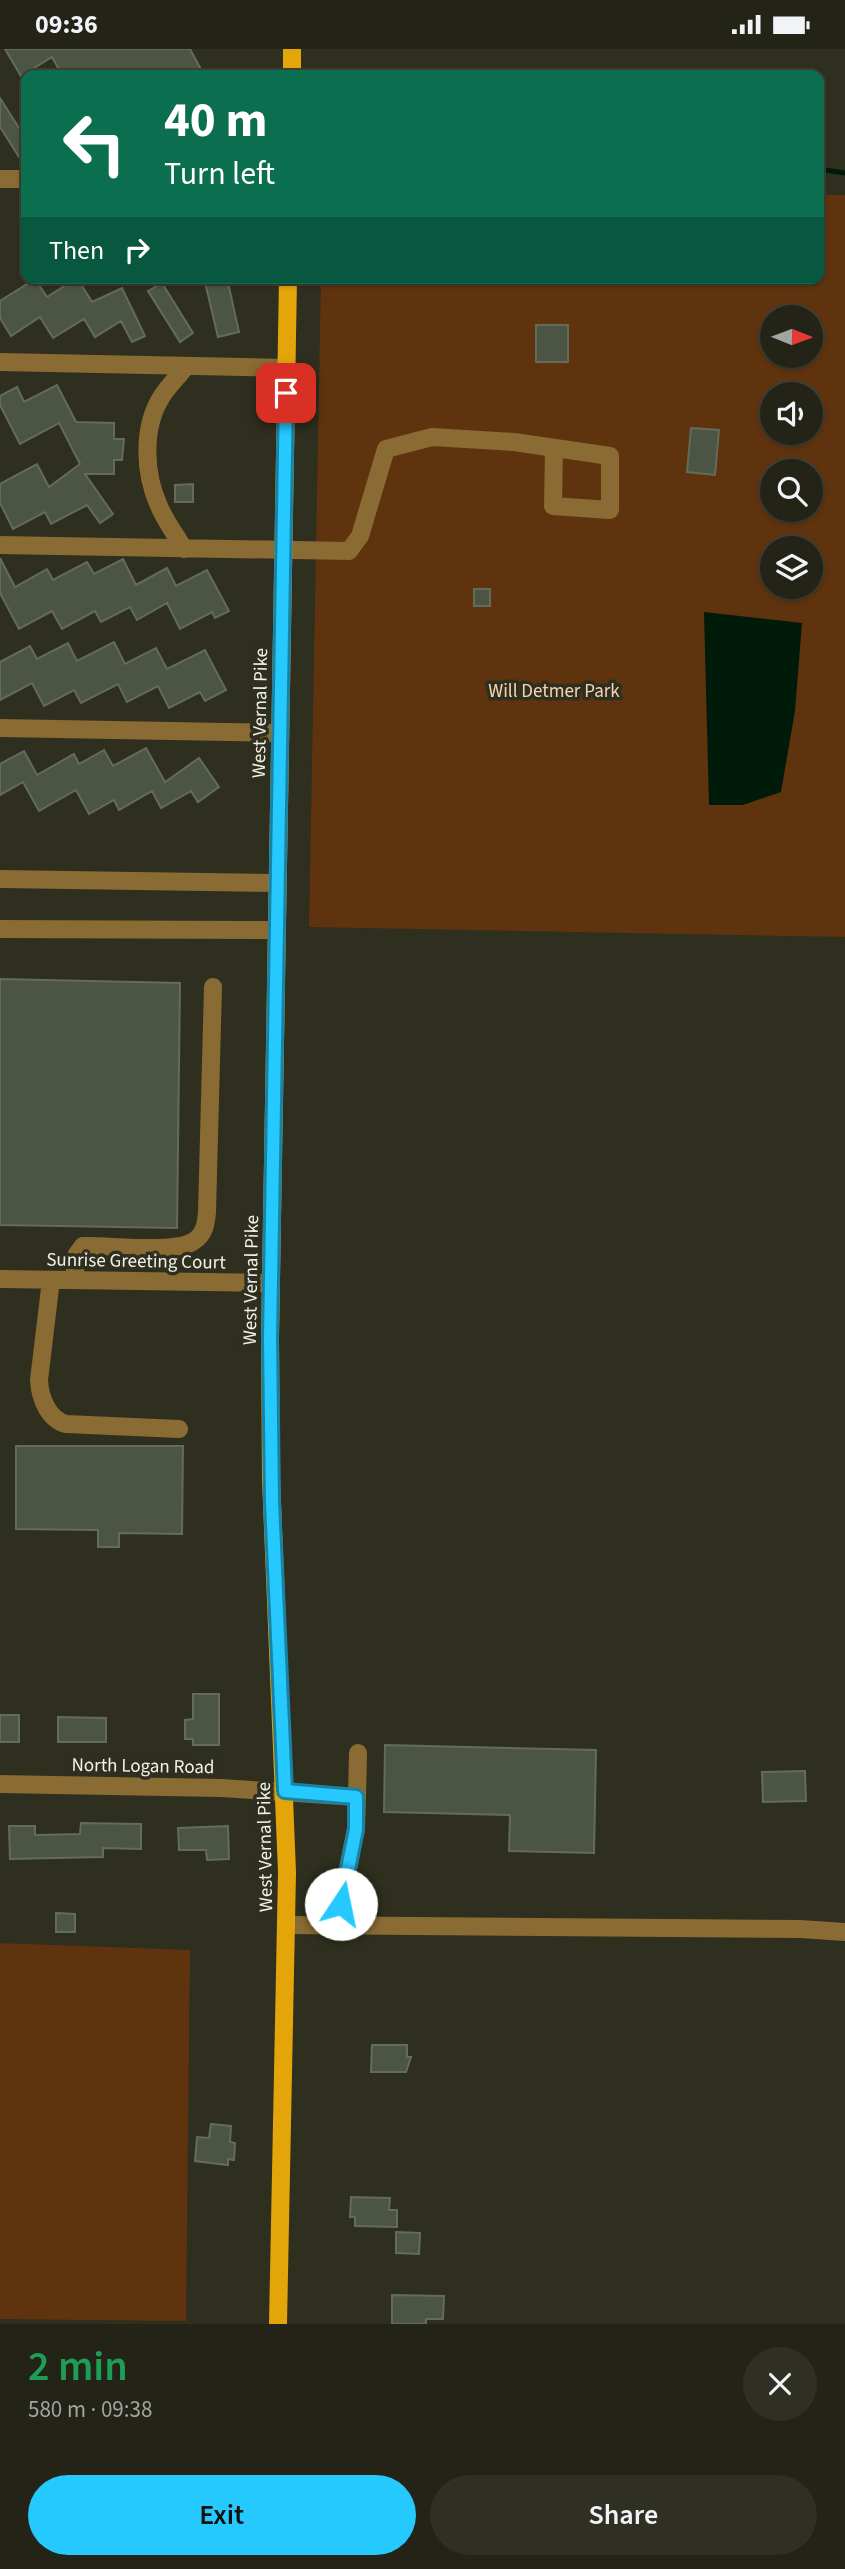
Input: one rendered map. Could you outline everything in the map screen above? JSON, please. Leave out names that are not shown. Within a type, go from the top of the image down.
[{"type":"main road","points":[[292,49],[292,70]]},
{"type":"main road","name":"West Vernal Pike","points":[[278,2324],[287,1926],[285,1791],[271,1479],[271,1283],[288,284]]},
{"type":"street","points":[[0,179],[21,179]]},
{"type":"street","points":[[0,362],[286,368]]},
{"type":"street","points":[[184,548],[159,507],[149,477],[147,451],[152,423],[161,397],[186,366]]},
{"type":"street","points":[[0,545],[349,551],[360,536],[386,449],[432,437],[514,442],[610,456],[610,510],[553,506],[554,448]]},
{"type":"street","points":[[0,728],[280,733]]},
{"type":"street","points":[[0,879],[277,883]]},
{"type":"street","points":[[0,929],[276,930]]},
{"type":"street","points":[[74,1280],[77,1254],[83,1246],[177,1247],[196,1240],[204,1231],[207,1212],[214,987]]},
{"type":"street","name":"Sunrise Greeting Court","points":[[0,1279],[271,1283]]},
{"type":"street","points":[[51,1280],[39,1380],[40,1392],[51,1416],[66,1425],[179,1429]]},
{"type":"street","points":[[336,1927],[356,1829],[358,1753]]},
{"type":"street","name":"North Logan Road","points":[[0,1784],[221,1788],[356,1797]]},
{"type":"street","points":[[287,1926],[786,1929],[845,1932]]},
{"type":"green space","name":"Will Detmer Park","points":[[824,195],[845,195],[845,937],[309,927],[321,284],[824,284]]},
{"type":"green space","points":[[0,1943],[190,1950],[186,2321],[0,2319]]},
{"type":"shaded area","points":[[704,612],[802,623],[795,711],[781,792],[743,805],[709,805]]},
{"type":"building","points":[[5,49],[190,49],[201,70],[59,70],[52,57],[31,70],[21,70],[21,76]]},
{"type":"building","points":[[0,98],[21,131],[21,160],[0,127]]},
{"type":"building","points":[[27,284],[38,284],[47,297],[68,284],[81,284],[92,302],[122,288],[145,336],[132,342],[121,321],[95,337],[84,319],[53,338],[40,317],[11,336],[0,318],[0,301]]},
{"type":"building","points":[[163,284],[193,333],[180,342],[148,291]]},
{"type":"building","points":[[205,284],[228,284],[239,332],[218,337]]},
{"type":"building","points":[[536,325],[568,325],[568,362],[536,362]]},
{"type":"building","points":[[57,385],[76,422],[114,423],[114,439],[124,439],[122,460],[114,460],[114,474],[85,474],[113,514],[100,523],[87,505],[51,524],[45,512],[13,529],[0,503],[0,484],[37,464],[49,487],[80,464],[59,423],[20,444],[0,405],[0,396],[17,387],[24,402]]},
{"type":"building","points":[[691,428],[719,430],[715,475],[687,472]]},
{"type":"building","points":[[193,484],[193,502],[175,502],[175,485]]},
{"type":"building","points":[[0,558],[15,587],[47,569],[53,580],[87,562],[94,574],[123,559],[136,585],[167,568],[176,586],[207,570],[229,611],[215,618],[212,612],[180,629],[167,603],[137,620],[130,607],[101,622],[95,611],[62,629],[52,611],[19,629],[0,593]]},
{"type":"building","points":[[474,589],[490,589],[490,606],[474,606]]},
{"type":"building","points":[[114,642],[125,664],[156,648],[167,669],[205,650],[226,690],[205,701],[200,692],[169,708],[158,686],[127,702],[118,684],[81,703],[74,690],[44,706],[32,683],[0,700],[0,662],[30,646],[37,659],[68,643],[77,661]]},
{"type":"building","points":[[146,748],[165,782],[199,758],[219,787],[198,802],[191,791],[161,808],[152,791],[119,810],[114,800],[89,814],[76,790],[39,811],[23,782],[0,795],[0,764],[24,751],[37,775],[74,754],[79,764],[104,750],[113,766]]},
{"type":"building","points":[[0,979],[180,983],[177,1228],[0,1225]]},
{"type":"building","points":[[16,1446],[183,1446],[182,1534],[119,1533],[119,1547],[98,1547],[98,1530],[16,1529]]},
{"type":"building","points":[[193,1694],[219,1694],[219,1745],[193,1745],[193,1739],[185,1739],[185,1720],[193,1719]]},
{"type":"building","points":[[0,1715],[19,1715],[19,1742],[0,1742]]},
{"type":"building","points":[[58,1717],[106,1718],[106,1742],[58,1742]]},
{"type":"building","points":[[385,1745],[596,1750],[594,1853],[509,1851],[510,1815],[384,1812]]},
{"type":"building","points":[[805,1771],[806,1801],[763,1802],[762,1772]]},
{"type":"building","points":[[81,1823],[141,1824],[141,1849],[103,1848],[103,1857],[10,1859],[9,1826],[35,1826],[35,1835],[80,1834]]},
{"type":"building","points":[[228,1826],[229,1859],[207,1860],[206,1850],[179,1850],[178,1828]]},
{"type":"building","points":[[56,1913],[75,1914],[75,1932],[56,1932]]},
{"type":"building","points":[[372,2045],[407,2045],[407,2057],[411,2057],[406,2072],[371,2072]]},
{"type":"building","points":[[211,2124],[231,2126],[230,2142],[235,2143],[234,2160],[228,2159],[228,2165],[195,2161],[197,2137],[209,2138]]},
{"type":"building","points":[[351,2197],[390,2198],[389,2210],[397,2210],[397,2227],[355,2226],[355,2217],[350,2217]]},
{"type":"building","points":[[396,2232],[420,2233],[419,2254],[396,2253]]},
{"type":"building","points":[[392,2295],[444,2296],[443,2319],[426,2319],[426,2324],[392,2324]]},
{"type":"waterway","points":[[824,170],[845,173]]},
{"type":"route","points":[[286,393],[270,1338],[272,1502],[285,1791],[356,1797],[356,1829],[341,1904]]}]
